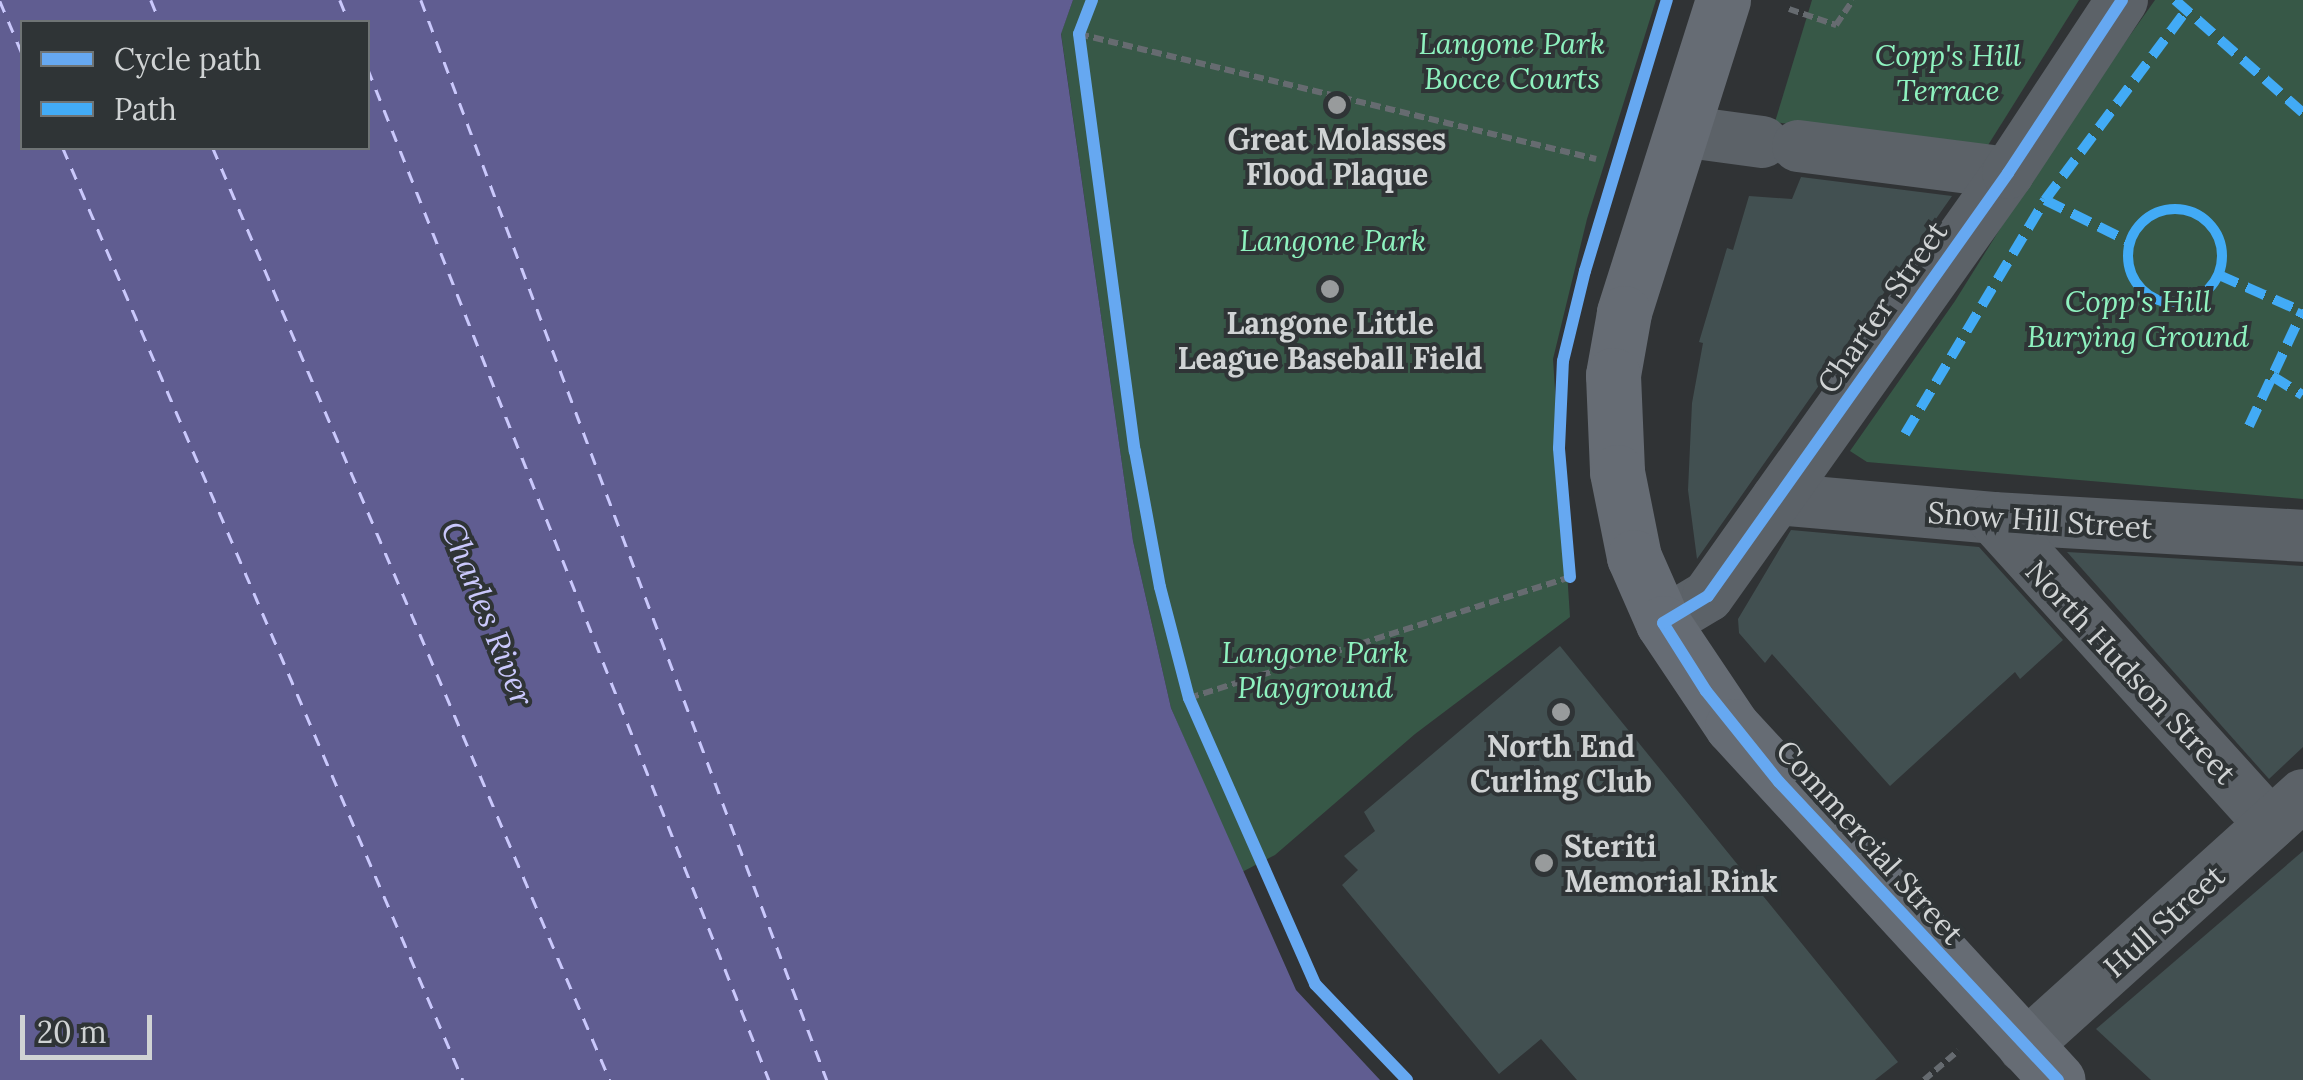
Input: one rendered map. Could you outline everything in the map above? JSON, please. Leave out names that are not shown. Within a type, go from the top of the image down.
[{"type":"main road","name":"Commercial Street","points":[[1723,0],[1624,314],[1613,375],[1620,485],[1634,556],[1663,623],[1706,691],[1780,782],[2041,1063]]},
{"type":"street","name":"Charter Street","points":[[1663,623],[1708,596],[2008,173],[2122,0]]},
{"type":"street","points":[[1681,132],[2008,173]]},
{"type":"street","name":"Snow Hill Street","points":[[1778,499],[1993,518],[2303,536]]},
{"type":"street","name":"North Hudson Street","points":[[1993,518],[2287,809]]},
{"type":"street","name":"Hull Street","points":[[2041,1063],[2287,809]]},
{"type":"path","points":[[1092,0],[1080,34],[1135,452],[1160,586],[1189,698],[1315,984],[1408,1080]]},
{"type":"path","points":[[1789,9],[1836,25],[1853,0]]},
{"type":"path","points":[[1080,34],[1596,159]]},
{"type":"path","points":[[1189,698],[1570,571]]},
{"type":"path","points":[[1924,1080],[1958,1051]]},
{"type":"green space","name":"Langone Park","points":[[1073,0],[1656,0],[1587,219],[1553,359],[1570,617],[1415,734],[1275,855],[1242,872],[1171,708],[1133,541],[1061,33]]},
{"type":"green space","name":"Copp's Hill Terrace","points":[[1812,0],[2079,0],[1985,150],[1775,122]]},
{"type":"green space","name":"Copp's Hill Burying Ground","points":[[2155,0],[2303,0],[2303,499],[1867,462],[1850,451],[1955,301],[2053,144]]},
{"type":"water","name":"Charles River","points":[[0,0],[1073,0],[1061,34],[1133,541],[1171,708],[1296,990],[1380,1080],[0,1080]]},
{"type":"building","points":[[1801,177],[1952,196],[1697,559],[1688,490],[1692,403],[1703,343],[1699,342],[1727,248],[1733,250],[1749,196],[1792,199]]},
{"type":"building","points":[[1791,530],[1979,547],[2063,640],[2020,679],[2015,672],[1890,786],[1772,654],[1765,663],[1739,633],[1738,619]]},
{"type":"building","points":[[2067,552],[2303,566],[2303,747],[2269,779]]},
{"type":"building","name":"Steriti Memorial Rink","points":[[1560,646],[1898,1062],[1875,1080],[1577,1080],[1541,1039],[1499,1074],[1342,885],[1358,870],[1344,856],[1375,831],[1364,812]]},
{"type":"building","points":[[2303,851],[2303,1080],[2151,1080],[2096,1029]]},
{"type":"ferry route","points":[[151,0],[159,20]]},
{"type":"ferry route","points":[[340,0],[348,20]]},
{"type":"ferry route","points":[[421,0],[827,1080]]},
{"type":"ferry route","points":[[0,1],[20,48]]},
{"type":"ferry route","points":[[370,74],[769,1080]]},
{"type":"ferry route","points":[[64,150],[463,1080]]},
{"type":"ferry route","points":[[214,150],[610,1080]]},
{"type":"marked path","points":[[2175,0],[2303,113]]},
{"type":"marked path","points":[[1905,434],[2045,200],[2186,11]]},
{"type":"marked path","points":[[2045,200],[2128,241]]},
{"type":"marked path","points":[[2175,209],[2193,212],[2208,223],[2219,238],[2222,256],[2219,274],[2208,289],[2193,300],[2175,303],[2157,300],[2142,289],[2131,274],[2128,256],[2131,238],[2142,223],[2157,212],[2175,209]]},
{"type":"marked path","points":[[2219,275],[2303,312]]},
{"type":"marked path","points":[[2249,426],[2303,310]]},
{"type":"marked path","points":[[2272,376],[2303,395]]},
{"type":"cycle path","points":[[1092,0],[1079,34],[1135,451],[1160,587],[1189,698],[1315,984],[1407,1080]]},
{"type":"cycle path","points":[[1570,577],[1559,448],[1563,361],[1585,271],[1667,0]]},
{"type":"cycle path","points":[[2058,1080],[1779,782],[1706,691],[1663,623],[1708,596],[2008,173],[2122,0]]},
{"type":"place","name":"Great Molasses Flood Plaque","points":[[1337,105]]},
{"type":"place","name":"Langone Little League Baseball Field","points":[[1330,289]]},
{"type":"place","name":"North End Curling Club","points":[[1561,712]]},
{"type":"place","name":"Steriti Memorial Rink","points":[[1544,863]]},
{"type":"park label","name":"Langone Park Bocce Courts","points":[[1512,60]]},
{"type":"park label","name":"Langone Park Playground","points":[[1315,669]]}]
